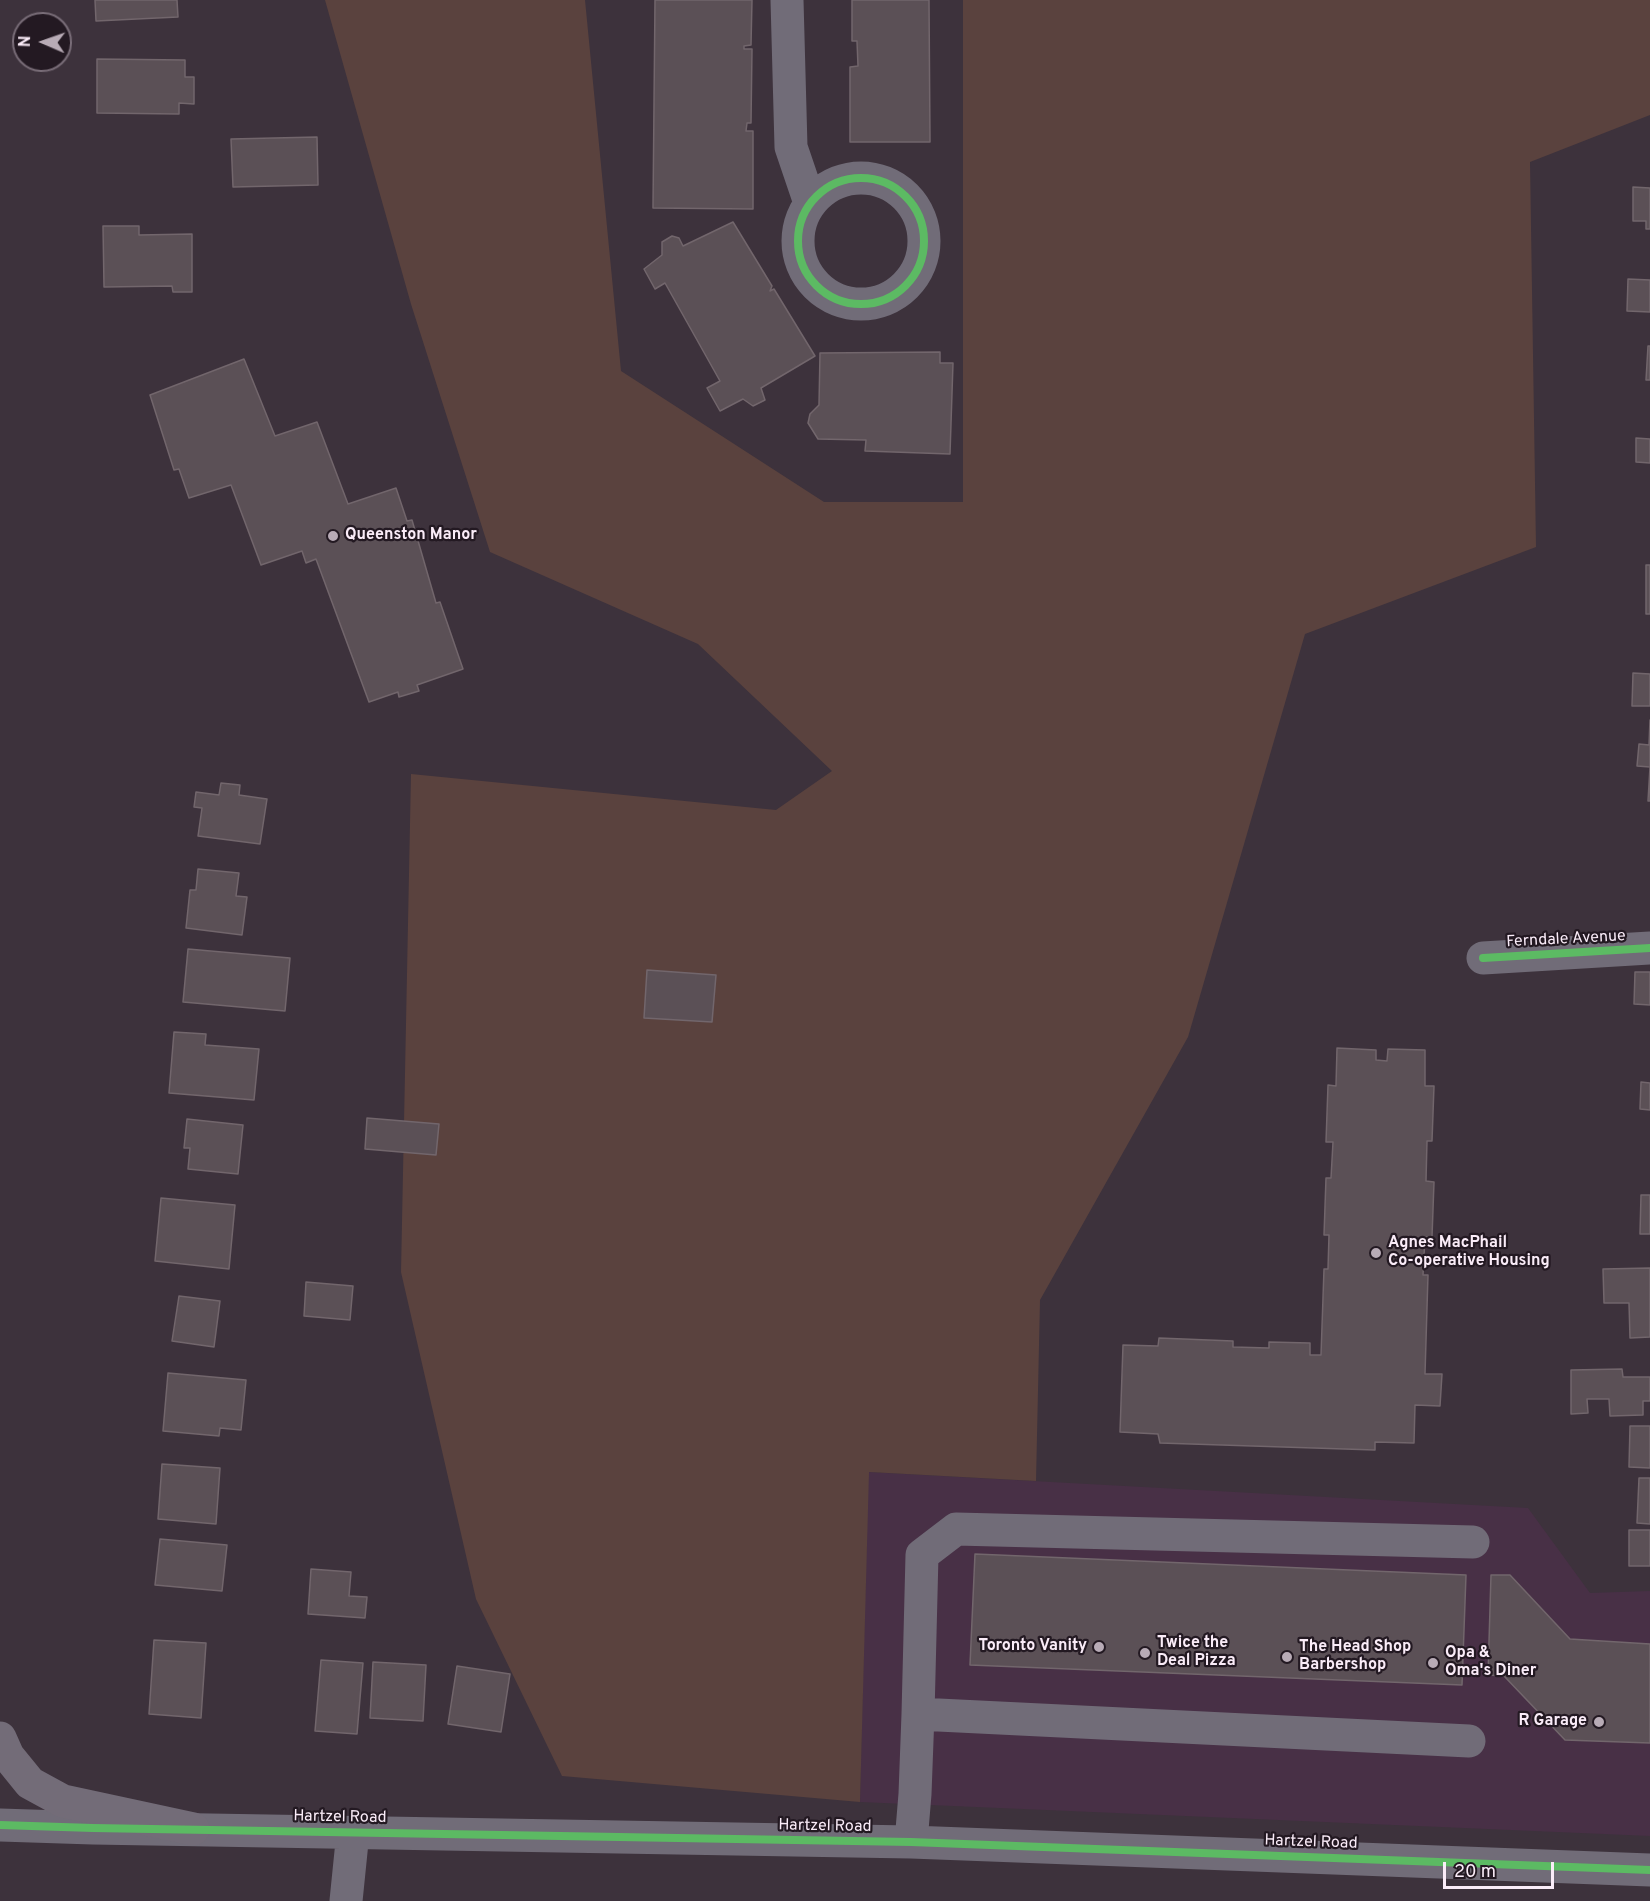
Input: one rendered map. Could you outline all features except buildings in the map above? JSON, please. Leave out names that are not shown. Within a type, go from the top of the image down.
[{"type":"main road","points":[[0,1738],[8,1756],[30,1783],[63,1801],[193,1829]]},
{"type":"street","points":[[787,0],[791,147],[810,203]]},
{"type":"street","name":"Ferndale Avenue","points":[[1483,958],[1650,948]]},
{"type":"street","points":[[911,1842],[918,1714],[922,1555],[956,1529],[1473,1542]]},
{"type":"street","points":[[918,1714],[1469,1741]]},
{"type":"street","name":"Hartzel Road","points":[[0,1825],[911,1842],[1650,1870]]},
{"type":"street","points":[[346,1901],[353,1832]]},
{"type":"shaded area","points":[[325,0],[585,0],[621,371],[824,502],[963,502],[963,0],[1650,0],[1650,115],[1530,162],[1536,547],[1305,634],[1188,1037],[1040,1300],[1036,1481],[869,1472],[860,1802],[562,1776],[476,1599],[401,1272],[411,774],[776,810],[832,771],[698,644],[490,552],[411,304]]},
{"type":"shaded area","points":[[868,1472],[1528,1508],[1590,1593],[1650,1591],[1650,1836],[860,1802]]},
{"type":"cycle path","points":[[861,178],[885,183],[906,196],[919,217],[924,241],[919,265],[906,286],[885,299],[861,304],[837,299],[816,286],[803,265],[798,241],[803,217],[816,196],[837,183],[861,178]]},
{"type":"cycle path","points":[[1483,958],[1650,948]]},
{"type":"cycle path","points":[[0,1825],[911,1842],[1650,1870]]},
{"type":"place","name":"Queenston Manor","points":[[333,536]]},
{"type":"place","name":"Agnes MacPhail Co-operative Housing","points":[[1376,1253]]},
{"type":"place","name":"Toronto Vanity","points":[[1099,1647]]},
{"type":"place","name":"Twice the Deal Pizza","points":[[1145,1653]]},
{"type":"place","name":"The Head Shop Barbershop","points":[[1287,1657]]},
{"type":"place","name":"Opa & Oma's Diner","points":[[1433,1663]]},
{"type":"place","name":"R Garage","points":[[1599,1722]]}]
